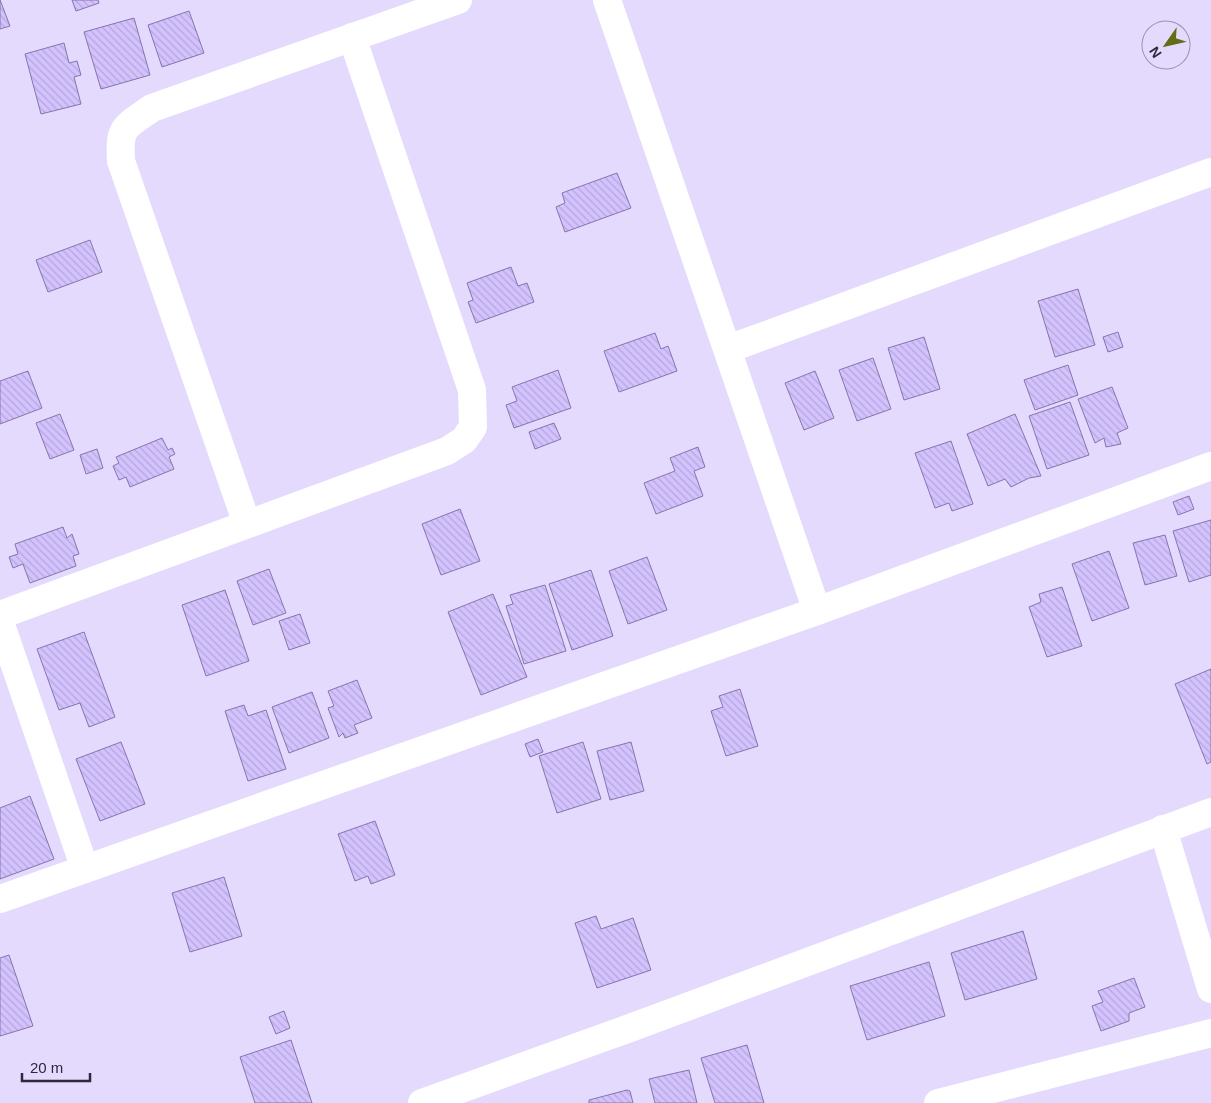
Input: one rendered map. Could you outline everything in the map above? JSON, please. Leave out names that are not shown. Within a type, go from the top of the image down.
[{"type":"street","points":[[248,524],[121,161],[120,140],[126,127],[152,108],[458,0]]},
{"type":"street","points":[[607,0],[817,611]]},
{"type":"street","points":[[0,615],[447,451],[464,440],[473,428],[472,390],[352,37]]},
{"type":"street","points":[[728,349],[1211,172]]},
{"type":"street","points":[[0,899],[817,611],[1211,466]]},
{"type":"street","points":[[0,622],[86,869]]},
{"type":"street","points":[[422,1103],[630,1028],[1211,812]]},
{"type":"street","points":[[1163,829],[1211,989]]},
{"type":"street","points":[[938,1103],[1211,1033]]},
{"type":"building","points":[[0,0],[10,26],[0,29]]},
{"type":"building","points":[[72,0],[98,0],[99,3],[76,11]]},
{"type":"building","points":[[189,11],[204,53],[162,67],[148,25]]},
{"type":"building","points":[[134,18],[150,75],[101,89],[84,32]]},
{"type":"building","points":[[64,43],[69,63],[77,61],[81,75],[74,77],[81,104],[41,114],[25,54]]},
{"type":"building","points":[[617,173],[631,208],[565,232],[556,207],[565,203],[562,193]]},
{"type":"building","points":[[90,240],[102,272],[48,292],[36,260]]},
{"type":"building","points":[[511,267],[518,286],[527,283],[534,302],[476,323],[468,302],[473,300],[467,283]]},
{"type":"building","points":[[1078,289],[1095,345],[1055,357],[1038,301]]},
{"type":"building","points":[[1118,332],[1123,347],[1108,352],[1103,337]]},
{"type":"building","points":[[655,333],[661,349],[668,346],[677,371],[619,392],[604,351]]},
{"type":"building","points":[[924,337],[940,389],[904,400],[888,348]]},
{"type":"building","points":[[873,358],[891,409],[857,421],[839,370]]},
{"type":"building","points":[[1068,365],[1078,395],[1035,410],[1024,380]]},
{"type":"building","points":[[558,370],[571,408],[514,428],[506,405],[517,401],[512,387]]},
{"type":"building","points":[[28,371],[42,408],[0,424],[0,381]]},
{"type":"building","points":[[815,371],[834,418],[804,430],[785,383]]},
{"type":"building","points":[[1112,387],[1128,428],[1117,433],[1121,444],[1106,447],[1104,438],[1095,443],[1078,399]]},
{"type":"building","points":[[1070,402],[1089,455],[1047,469],[1029,416]]},
{"type":"building","points":[[60,414],[74,450],[50,459],[36,423]]},
{"type":"building","points":[[1015,414],[1041,476],[1029,478],[1011,487],[1005,479],[988,486],[967,434]]},
{"type":"building","points":[[554,423],[561,439],[535,449],[529,432]]},
{"type":"building","points":[[162,438],[168,450],[172,448],[175,454],[169,457],[174,469],[130,487],[126,477],[119,480],[113,466],[119,463],[116,457]]},
{"type":"building","points":[[951,441],[973,504],[952,511],[949,503],[935,508],[915,453]]},
{"type":"building","points":[[698,447],[705,467],[694,471],[703,496],[656,514],[644,483],[675,471],[670,458]]},
{"type":"building","points":[[97,449],[103,468],[86,474],[80,455]]},
{"type":"building","points":[[1189,496],[1194,509],[1178,515],[1173,502]]},
{"type":"building","points":[[460,509],[480,561],[441,575],[422,524]]},
{"type":"building","points":[[1211,520],[1211,575],[1189,582],[1173,531]]},
{"type":"building","points":[[63,527],[67,538],[72,534],[79,554],[73,556],[76,566],[30,583],[23,564],[13,568],[9,557],[18,554],[15,544]]},
{"type":"building","points":[[1165,535],[1177,576],[1145,585],[1133,543]]},
{"type":"building","points":[[1109,551],[1129,608],[1092,621],[1072,564]]},
{"type":"building","points":[[647,557],[667,610],[628,624],[609,571]]},
{"type":"building","points":[[269,569],[286,613],[253,625],[237,581]]},
{"type":"building","points":[[591,570],[613,636],[572,650],[549,584]]},
{"type":"building","points":[[545,585],[566,651],[524,664],[506,606],[513,604],[510,595]]},
{"type":"building","points":[[1062,587],[1082,646],[1047,657],[1029,607],[1041,602],[1039,594]]},
{"type":"building","points":[[225,590],[249,661],[206,676],[182,605]]},
{"type":"building","points":[[493,594],[527,677],[481,695],[448,612]]},
{"type":"building","points":[[300,614],[310,643],[289,650],[279,621]]},
{"type":"building","points":[[84,632],[115,717],[89,727],[80,703],[59,710],[37,649]]},
{"type":"building","points":[[1211,669],[1211,762],[1207,764],[1175,684]]},
{"type":"building","points":[[357,680],[372,718],[354,725],[358,733],[345,738],[343,733],[339,737],[328,708],[334,706],[328,691]]},
{"type":"building","points":[[740,689],[758,746],[726,756],[711,711],[723,707],[719,696]]},
{"type":"building","points":[[312,692],[329,738],[289,753],[272,707]]},
{"type":"building","points":[[244,705],[248,716],[266,710],[286,769],[248,781],[225,711]]},
{"type":"building","points":[[538,739],[543,752],[530,757],[525,744]]},
{"type":"building","points":[[121,742],[145,804],[100,821],[76,759]]},
{"type":"building","points":[[583,742],[601,799],[557,813],[539,756]]},
{"type":"building","points":[[631,742],[644,791],[610,800],[597,751]]},
{"type":"building","points":[[30,796],[54,859],[0,879],[0,808]]},
{"type":"building","points":[[375,821],[395,875],[371,884],[368,876],[355,881],[338,834]]},
{"type":"building","points":[[224,877],[242,936],[190,952],[172,893]]},
{"type":"building","points":[[596,916],[601,929],[633,918],[651,970],[597,988],[575,923]]},
{"type":"building","points":[[1023,931],[1037,979],[965,1000],[951,953]]},
{"type":"building","points":[[9,955],[33,1026],[0,1036],[0,958]]},
{"type":"building","points":[[929,962],[945,1016],[867,1040],[850,986]]},
{"type":"building","points":[[1134,978],[1145,1007],[1129,1013],[1129,1021],[1101,1031],[1092,1006],[1103,1002],[1098,991]]},
{"type":"building","points":[[284,1011],[290,1028],[276,1034],[269,1017]]},
{"type":"building","points":[[291,1040],[312,1103],[255,1103],[240,1057]]},
{"type":"building","points":[[747,1045],[764,1103],[715,1103],[701,1058]]},
{"type":"building","points":[[689,1070],[697,1103],[655,1103],[649,1079]]},
{"type":"building","points":[[627,1090],[630,1091],[633,1103],[589,1103],[589,1100]]}]
